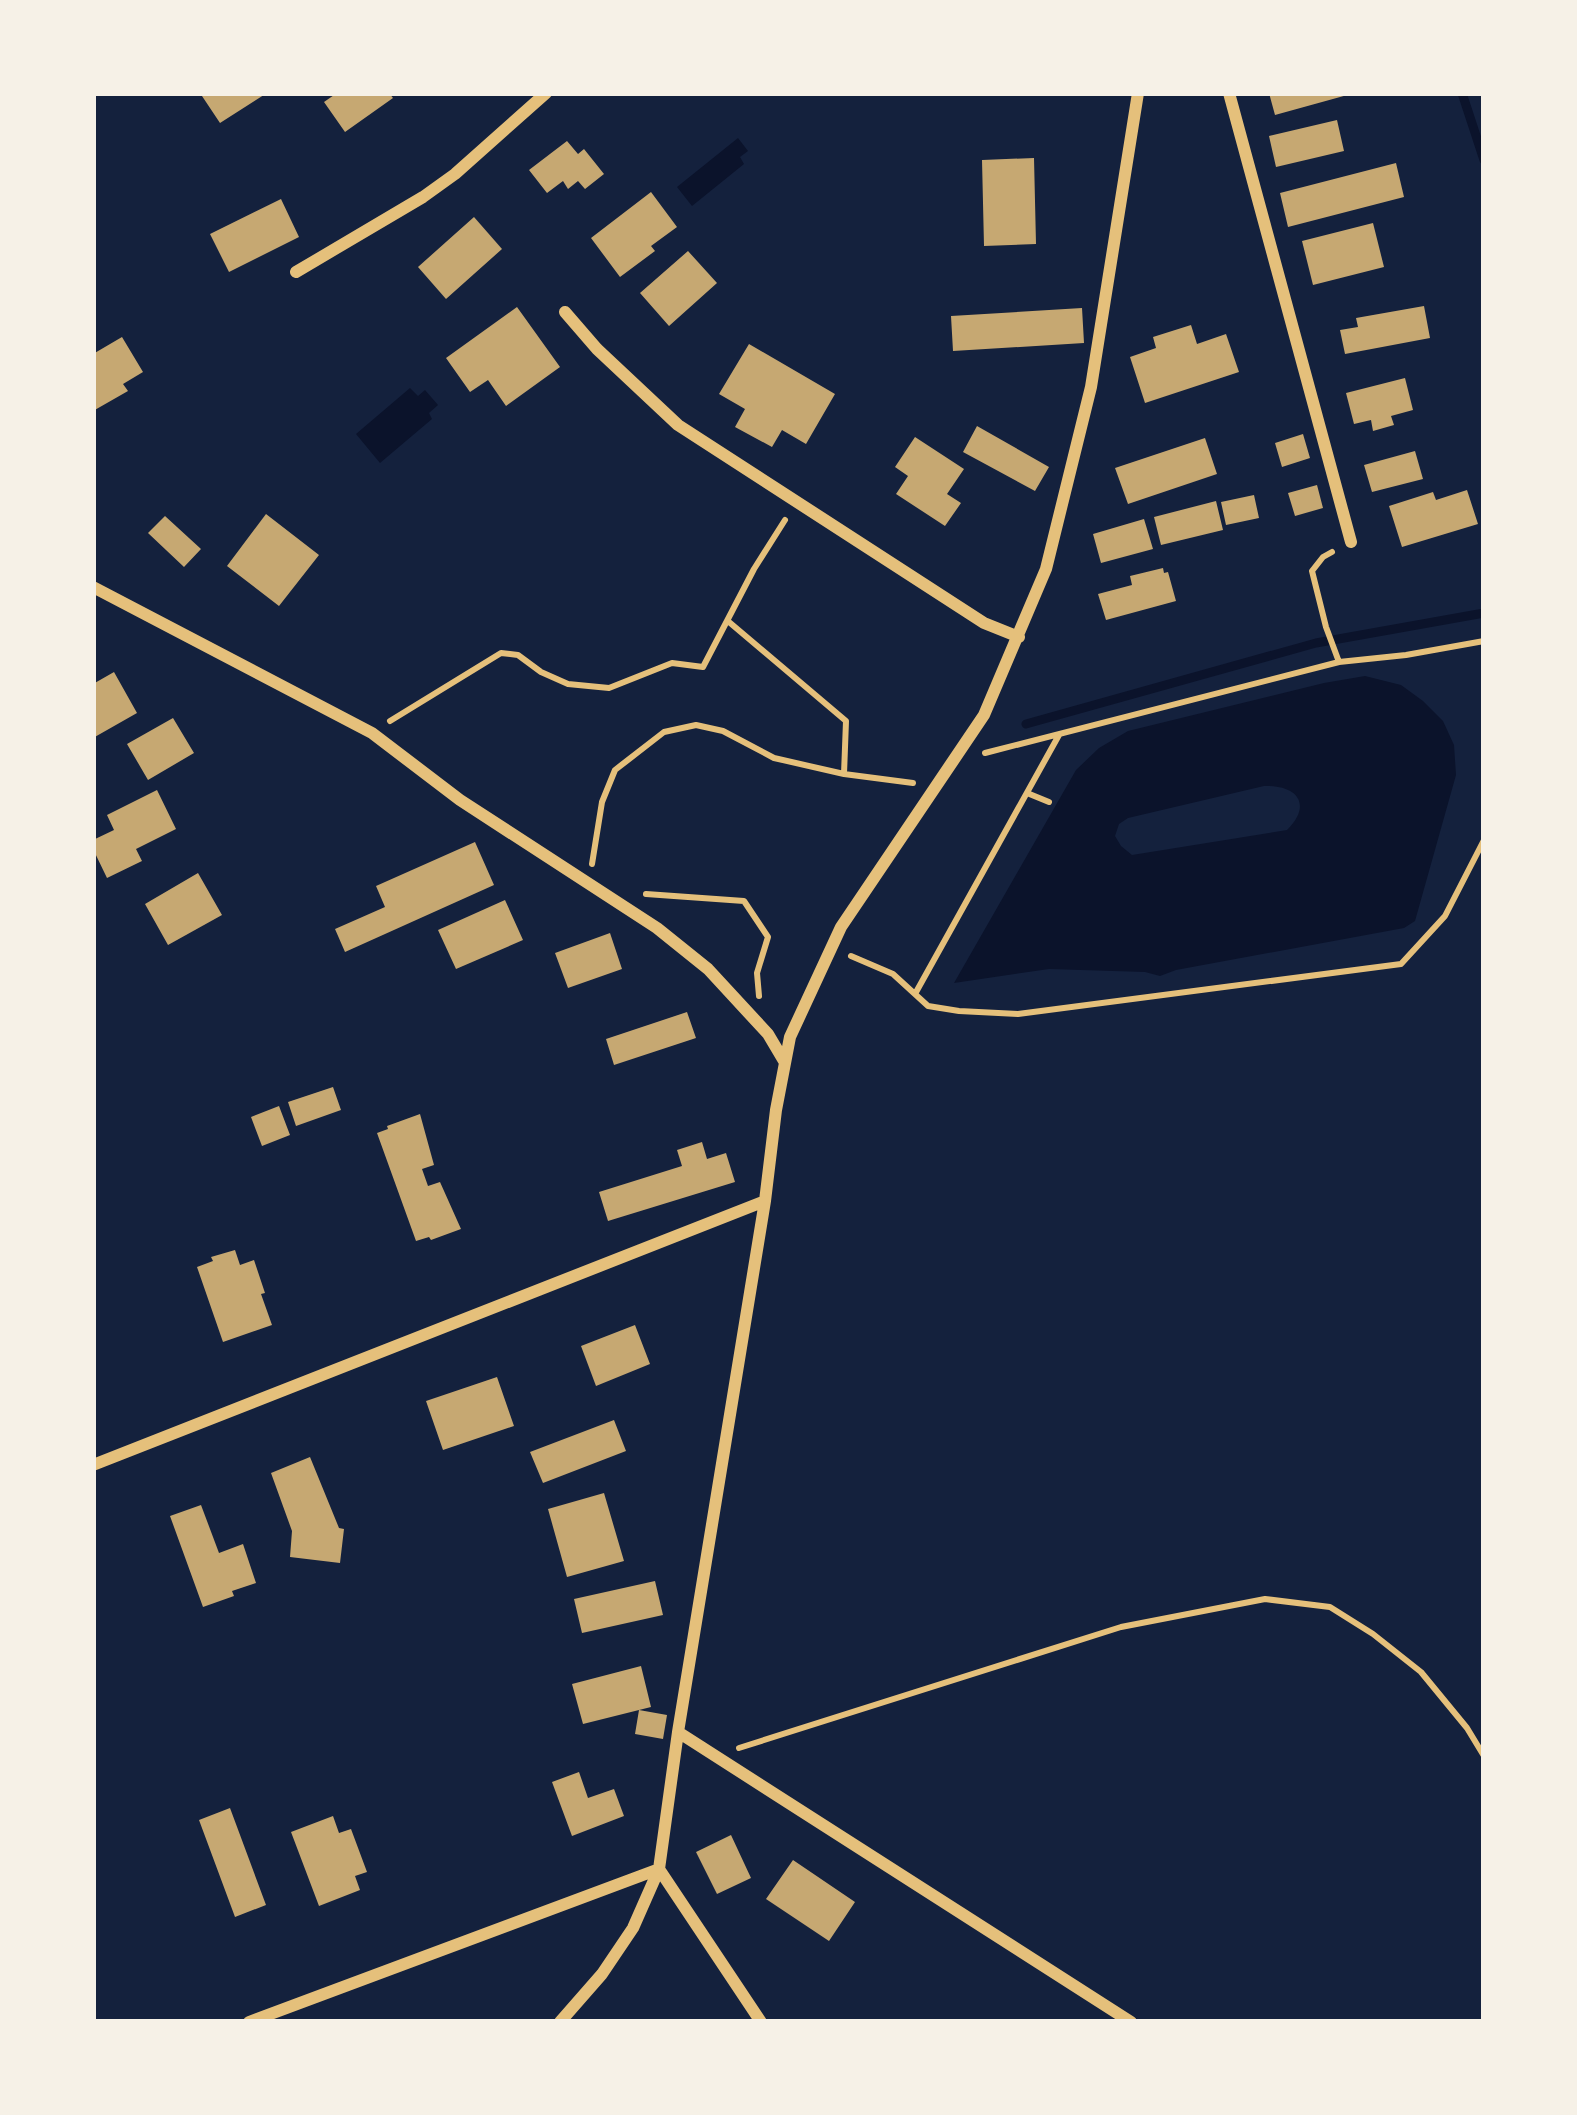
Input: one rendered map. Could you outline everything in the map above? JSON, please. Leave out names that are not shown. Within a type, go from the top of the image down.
[{"type":"street","points":[[296,272],[424,197],[546,93]]},
{"type":"street","points":[[560,2022],[633,1928],[659,1869],[790,1037],[841,927],[984,715],[1046,569],[1090,387],[1138,93]]},
{"type":"street","points":[[1229,93],[1351,542]]},
{"type":"street","points":[[565,312],[678,425],[984,623],[1019,638]]},
{"type":"street","points":[[93,587],[372,733],[460,800],[657,928],[708,969],[767,1034],[784,1061]]},
{"type":"street","points":[[93,1465],[765,1201]]},
{"type":"street","points":[[678,1732],[1131,2022]]},
{"type":"street","points":[[249,2022],[659,1869]]},
{"type":"street","points":[[659,1869],[761,2022]]},
{"type":"path","points":[[372,733],[500,653],[518,655],[568,684],[609,688],[672,663],[704,667],[754,569],[797,502]]},
{"type":"path","points":[[1339,662],[1312,572],[1323,557],[1351,542]]},
{"type":"path","points":[[728,622],[846,722],[844,774]]},
{"type":"path","points":[[953,763],[1339,662],[1484,641]]},
{"type":"path","points":[[589,884],[602,802],[615,770],[664,733],[696,724],[723,731],[774,758],[903,782]]},
{"type":"path","points":[[915,994],[1060,732]]},
{"type":"path","points":[[1027,794],[1049,802]]},
{"type":"path","points":[[831,947],[893,974],[928,1006],[1018,1014],[1401,964],[1445,916],[1484,840]]},
{"type":"path","points":[[643,893],[744,901],[768,937],[757,973],[767,1034]]},
{"type":"path","points":[[712,1756],[1121,1628],[1265,1599],[1330,1607],[1373,1634],[1421,1672],[1484,1756]]},
{"type":"water","points":[[738,138],[748,151],[740,157],[744,164],[692,206],[677,187]]},
{"type":"water","points":[[410,388],[418,396],[425,390],[438,405],[429,413],[432,419],[380,463],[356,434]]},
{"type":"water","points":[[1365,676],[1401,685],[1443,721],[1454,745],[1456,775],[1415,921],[1404,928],[1160,976],[1049,969],[954,983],[1076,770],[1099,748],[1128,731]],"holes":[[[1276,787],[1293,793],[1300,804],[1287,830],[1132,855],[1115,836],[1119,824],[1128,818]]]},
{"type":"building","points":[[200,93],[267,93],[220,123]]},
{"type":"building","points":[[337,93],[389,93],[393,98],[345,132],[324,102]]},
{"type":"building","points":[[1269,93],[1351,93],[1351,94],[1275,115]]},
{"type":"building","points":[[1337,120],[1344,151],[1276,167],[1269,136]]},
{"type":"building","points":[[567,141],[578,154],[584,149],[604,174],[585,189],[578,181],[568,189],[563,181],[547,193],[529,170]]},
{"type":"building","points":[[1034,158],[1036,244],[984,246],[982,160]]},
{"type":"building","points":[[1396,163],[1404,197],[1288,227],[1280,193]]},
{"type":"building","points":[[651,192],[677,227],[620,277],[591,238]]},
{"type":"building","points":[[281,199],[299,237],[229,272],[210,234]]},
{"type":"building","points":[[474,217],[502,249],[446,299],[418,267]]},
{"type":"building","points":[[1373,223],[1384,267],[1313,285],[1302,241]]},
{"type":"building","points":[[688,251],[717,283],[669,326],[640,293]]},
{"type":"building","points":[[1424,306],[1430,338],[1345,354],[1340,330],[1358,327],[1356,318]]},
{"type":"building","points":[[517,307],[560,367],[506,406],[488,380],[470,392],[446,358]]},
{"type":"building","points":[[1082,308],[1084,343],[953,351],[951,316]]},
{"type":"building","points":[[1191,325],[1197,344],[1226,334],[1239,372],[1145,403],[1130,357],[1156,348],[1153,337]]},
{"type":"building","points":[[122,337],[143,372],[123,384],[128,391],[93,411],[93,354]]},
{"type":"building","points":[[749,344],[835,394],[806,444],[782,430],[772,447],[735,427],[745,409],[719,394]]},
{"type":"building","points":[[1405,378],[1413,410],[1391,416],[1394,425],[1373,431],[1371,420],[1354,424],[1346,393]]},
{"type":"building","points":[[977,426],[1049,467],[1035,491],[963,452]]},
{"type":"building","points":[[1303,434],[1310,458],[1282,467],[1275,443]]},
{"type":"building","points":[[915,437],[964,469],[947,494],[961,503],[945,526],[896,494],[908,476],[895,467]]},
{"type":"building","points":[[1205,438],[1217,474],[1128,504],[1115,468]]},
{"type":"building","points":[[1415,451],[1423,479],[1372,492],[1364,465]]},
{"type":"building","points":[[1317,485],[1323,508],[1295,516],[1288,493]]},
{"type":"building","points":[[1467,490],[1478,524],[1402,547],[1389,506],[1433,492],[1436,500]]},
{"type":"building","points":[[1254,495],[1259,518],[1226,525],[1221,502]]},
{"type":"building","points":[[1216,501],[1223,530],[1161,545],[1154,517]]},
{"type":"building","points":[[266,514],[319,555],[279,606],[227,566]]},
{"type":"building","points":[[165,516],[201,549],[184,567],[148,533]]},
{"type":"building","points":[[1144,519],[1153,549],[1101,563],[1093,534]]},
{"type":"building","points":[[1163,568],[1176,601],[1106,620],[1098,594],[1132,585],[1130,576]]},
{"type":"building","points":[[114,672],[137,713],[93,738],[93,684]]},
{"type":"building","points":[[173,718],[194,753],[148,780],[127,744]]},
{"type":"building","points":[[157,790],[176,829],[136,849],[142,861],[107,878],[93,840],[114,830],[107,815]]},
{"type":"building","points":[[475,842],[494,885],[345,952],[335,929],[385,907],[376,886]]},
{"type":"building","points":[[198,873],[222,915],[168,945],[145,904]]},
{"type":"building","points":[[505,900],[523,940],[456,969],[438,930]]},
{"type":"building","points":[[610,933],[622,969],[568,988],[555,953]]},
{"type":"building","points":[[687,1012],[696,1038],[614,1065],[606,1039]]},
{"type":"building","points":[[333,1087],[341,1110],[296,1126],[288,1102]]},
{"type":"building","points":[[279,1106],[290,1135],[262,1146],[251,1117]]},
{"type":"building","points":[[420,1114],[434,1165],[422,1169],[428,1186],[440,1182],[461,1229],[416,1241],[377,1133]]},
{"type":"building","points":[[702,1142],[707,1159],[726,1153],[735,1182],[608,1221],[599,1192],[682,1166],[677,1150]]},
{"type":"building","points":[[235,1250],[240,1265],[254,1260],[272,1325],[223,1342],[197,1267]]},
{"type":"building","points":[[635,1325],[650,1364],[596,1386],[581,1346]]},
{"type":"building","points":[[497,1377],[514,1426],[443,1450],[426,1401]]},
{"type":"building","points":[[614,1420],[626,1451],[543,1483],[530,1452]]},
{"type":"building","points":[[310,1457],[339,1528],[344,1529],[340,1563],[290,1557],[292,1531],[271,1473]]},
{"type":"building","points":[[604,1493],[624,1561],[567,1577],[548,1509]]},
{"type":"building","points":[[201,1505],[219,1553],[243,1544],[256,1583],[203,1607],[170,1516]]},
{"type":"building","points":[[655,1581],[663,1615],[582,1633],[574,1599]]},
{"type":"building","points":[[641,1666],[651,1707],[583,1724],[572,1684]]},
{"type":"building","points":[[639,1710],[667,1715],[663,1739],[635,1734]]},
{"type":"building","points":[[579,1772],[588,1798],[614,1789],[624,1816],[572,1836],[552,1782]]},
{"type":"building","points":[[230,1808],[266,1905],[235,1917],[199,1820]]},
{"type":"building","points":[[333,1816],[339,1833],[351,1829],[367,1872],[355,1876],[360,1890],[319,1906],[291,1832]]},
{"type":"building","points":[[731,1835],[751,1878],[717,1894],[696,1852]]},
{"type":"building","points":[[793,1860],[855,1902],[829,1941],[766,1899]]},
{"type":"waterway","points":[[1462,93],[1484,160]]},
{"type":"waterway","points":[[1026,724],[1316,643],[1484,613]]}]
